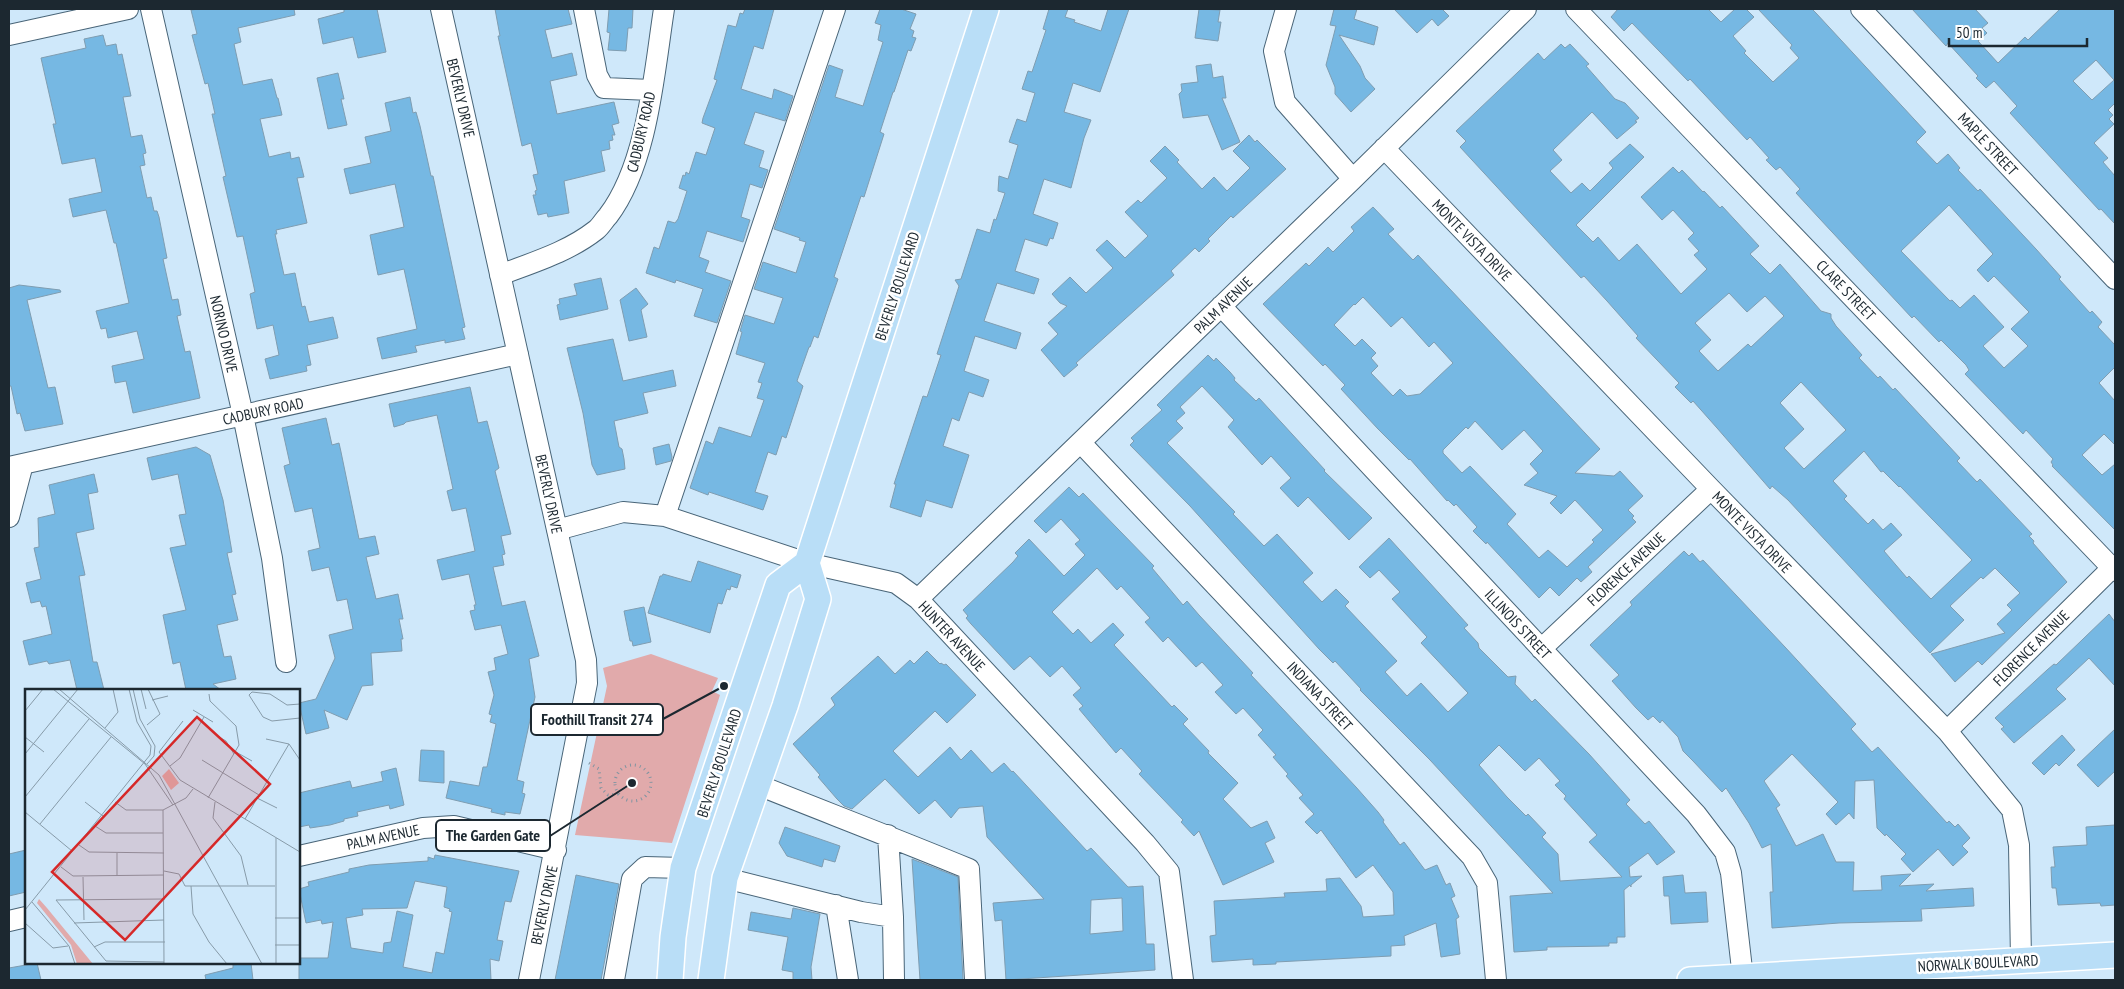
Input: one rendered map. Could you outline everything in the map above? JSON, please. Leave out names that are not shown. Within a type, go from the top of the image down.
[{"type":"main road","name":"BEVERLY BOULEVARD","points":[[670,980],[673,937],[683,868],[778,585],[807,563],[986,9]]},
{"type":"main road","points":[[711,980],[725,878],[758,785],[818,599],[807,563]]},
{"type":"main road","name":"NORWALK BOULEVARD","points":[[1690,980],[1826,976],[2021,960],[2115,955]]},
{"type":"street","points":[[9,35],[128,9]]},
{"type":"street","name":"NORINO DRIVE","points":[[151,9],[243,415],[272,558],[286,662]]},
{"type":"street","name":"BEVERLY DRIVE","points":[[441,9],[586,660],[587,683],[556,850],[529,980]]},
{"type":"street","points":[[584,9],[597,75],[604,88],[651,90]]},
{"type":"street","name":"CADBURY ROAD","points":[[500,275],[566,250],[598,229],[616,205],[629,180],[639,149],[664,9]]},
{"type":"street","points":[[666,516],[835,9]]},
{"type":"street","points":[[1286,9],[1274,51],[1285,102],[1353,178]]},
{"type":"street","name":"PALM AVENUE","points":[[918,599],[1081,443],[1526,9]]},
{"type":"street","name":"CLARE STREET","points":[[1576,9],[2114,568]]},
{"type":"street","name":"MAPLE STREET","points":[[1861,9],[2115,279]]},
{"type":"street","name":"MONTE VISTA DRIVE","points":[[1384,148],[1711,489],[1947,731],[2012,810],[2019,845],[2021,960]]},
{"type":"street","name":"ILLINOIS STREET","points":[[1221,306],[1696,814],[1725,852],[1731,874],[1743,978]]},
{"type":"street","name":"CADBURY ROAD","points":[[16,465],[518,354]]},
{"type":"street","name":"INDIANA STREET","points":[[1081,443],[1472,857],[1487,883],[1496,980]]},
{"type":"street","points":[[9,517],[16,465]]},
{"type":"street","name":"FLORENCE AVENUE","points":[[1541,649],[1711,489]]},
{"type":"street","name":"HUNTER AVENUE","points":[[557,530],[623,512],[666,516],[807,563],[896,583],[918,599],[1145,843],[1169,872],[1183,980]]},
{"type":"street","name":"FLORENCE AVENUE","points":[[1947,731],[2114,568]]},
{"type":"street","points":[[758,785],[888,835],[969,869],[975,980]]},
{"type":"street","name":"PALM AVENUE","points":[[300,856],[423,828],[454,826],[556,850]]},
{"type":"street","points":[[888,835],[894,980]]},
{"type":"street","points":[[614,980],[632,879],[645,867],[683,868]]},
{"type":"street","points":[[725,878],[892,917]]},
{"type":"street","points":[[836,905],[848,980]]},
{"type":"street","points":[[9,921],[25,917]]},
{"type":"path","points":[[572,759],[594,765],[599,769],[601,788],[608,795],[619,794],[630,800],[636,800],[647,794],[651,783],[648,772],[633,765],[622,768],[618,772],[615,783],[619,794]]},
{"type":"shaded area","points":[[651,654],[718,678],[712,691],[720,695],[672,843],[575,835],[607,686],[603,668]]},
{"type":"building","points":[[294,9],[295,15],[238,28],[241,42],[234,44],[243,85],[272,79],[278,98],[282,115],[260,119],[269,157],[290,152],[291,159],[299,157],[304,177],[297,178],[307,223],[276,230],[277,234],[275,234],[284,275],[295,273],[302,307],[305,306],[309,322],[333,317],[338,338],[307,345],[311,365],[306,366],[307,371],[270,379],[265,359],[279,355],[273,325],[257,329],[250,294],[255,292],[243,236],[237,237],[223,177],[226,176],[212,114],[215,114],[208,83],[205,84],[192,35],[197,34],[191,10]]},
{"type":"building","points":[[344,9],[377,9],[386,52],[358,58],[353,37],[323,44],[318,19],[344,12]]},
{"type":"building","points":[[495,9],[568,9],[572,24],[545,30],[552,58],[572,53],[577,75],[550,81],[557,114],[614,102],[619,123],[612,125],[615,135],[612,135],[613,140],[609,141],[610,149],[601,151],[605,171],[564,181],[569,213],[548,217],[547,213],[538,215],[533,195],[536,195],[535,191],[537,190],[533,175],[538,174],[531,143],[522,146],[498,36],[500,36]]},
{"type":"building","points":[[609,9],[633,9],[632,28],[628,28],[626,51],[608,50],[610,33],[607,32]]},
{"type":"building","points":[[745,9],[774,9],[763,49],[754,46],[741,89],[772,99],[774,89],[793,96],[785,121],[755,112],[744,144],[764,151],[759,167],[768,170],[762,188],[750,184],[741,217],[750,220],[743,242],[707,231],[699,257],[709,261],[705,272],[731,281],[717,323],[694,316],[703,289],[676,280],[675,283],[646,273],[654,247],[659,249],[668,221],[675,223],[678,219],[687,191],[679,188],[683,175],[685,176],[686,172],[689,174],[696,152],[706,155],[715,128],[702,123],[703,118],[717,80],[714,79],[728,25],[736,27],[740,13],[743,14]]},
{"type":"building","points":[[880,9],[901,9],[916,14],[910,29],[914,31],[912,37],[916,38],[911,51],[908,50],[893,92],[880,132],[884,134],[864,197],[861,196],[834,277],[838,279],[818,338],[814,336],[797,381],[803,386],[786,438],[782,436],[776,455],[768,452],[755,492],[768,496],[763,510],[709,492],[708,495],[690,488],[706,441],[713,444],[719,427],[751,437],[764,400],[757,398],[762,383],[758,382],[765,363],[736,354],[742,332],[740,331],[745,315],[774,324],[783,298],[754,289],[763,262],[796,273],[806,242],[774,229],[829,65],[843,70],[835,97],[863,106],[883,42],[878,40],[881,25],[875,23]]},
{"type":"building","points":[[1049,9],[1068,9],[1065,17],[1101,31],[1108,9],[1129,9],[1100,92],[1073,83],[1064,112],[1091,120],[1084,138],[1071,188],[1044,179],[1033,214],[1058,223],[1053,239],[1050,238],[1047,246],[1025,239],[1015,271],[1039,279],[1034,294],[997,283],[984,321],[1021,333],[1016,349],[975,336],[964,371],[989,380],[983,397],[969,392],[959,421],[952,418],[943,446],[969,455],[952,508],[926,500],[921,517],[890,507],[896,484],[894,484],[923,396],[927,397],[941,355],[937,354],[959,286],[955,280],[961,279],[977,229],[990,233],[1005,193],[998,191],[999,176],[1008,179],[1018,145],[1009,142],[1017,119],[1026,122],[1035,93],[1022,89],[1028,71],[1032,72],[1046,30],[1043,29]]},
{"type":"building","points":[[1199,9],[1220,10],[1218,22],[1221,22],[1218,41],[1195,38]]},
{"type":"building","points":[[1334,9],[1357,9],[1354,19],[1378,27],[1374,45],[1339,35],[1360,66],[1365,78],[1375,89],[1351,112],[1335,94],[1335,87],[1326,65],[1336,26],[1330,25]]},
{"type":"building","points":[[1394,9],[1442,9],[1449,16],[1438,26],[1432,19],[1417,33]]},
{"type":"building","points":[[1618,9],[1708,9],[1721,22],[1735,9],[1746,9],[1754,17],[1733,36],[1746,51],[1744,53],[1773,82],[1799,58],[1790,48],[1792,45],[1758,9],[1812,9],[1816,13],[1926,132],[1916,142],[1937,164],[1948,154],[1960,168],[1958,170],[1978,191],[1980,189],[2061,277],[2059,279],[2090,313],[2092,311],[2102,322],[2098,327],[2115,345],[2115,367],[2099,383],[2115,401],[2115,445],[2104,434],[2082,455],[2102,475],[2115,464],[2115,530],[2052,466],[2051,462],[2053,459],[2026,430],[2023,434],[1965,374],[1969,370],[1966,365],[1941,340],[1939,342],[1914,316],[1912,318],[1819,218],[1796,193],[1800,189],[1780,167],[1776,170],[1766,160],[1769,158],[1750,137],[1747,140],[1690,79],[1688,81],[1632,23],[1624,31],[1611,17]],"holes":[[[1949,205],[1993,254],[1977,270],[1988,282],[1994,276],[2029,312],[2011,329],[2028,346],[2004,368],[1983,346],[2004,327],[1974,295],[1960,308],[1952,300],[1950,301],[1901,251]]]},
{"type":"building","points":[[1912,9],[1975,9],[1988,23],[1982,28],[1987,33],[1978,41],[1998,63],[2025,37],[2028,40],[2060,9],[2115,9],[2115,103],[2108,110],[2113,115],[2109,119],[2114,124],[2094,143],[2108,158],[2103,162],[2115,176],[2115,224],[2101,209],[2099,210],[2010,113],[2017,106],[1994,81],[1986,88],[1976,78],[1978,76],[1948,43],[1946,46]],"holes":[[[2096,60],[2114,80],[2092,100],[2073,81]]]},
{"type":"building","points":[[103,35],[106,46],[116,44],[118,55],[122,54],[131,96],[123,97],[131,137],[142,135],[146,153],[143,154],[145,165],[140,166],[147,198],[151,197],[154,211],[157,211],[159,217],[167,258],[163,259],[172,300],[178,299],[181,315],[177,316],[185,352],[190,351],[200,398],[133,413],[126,381],[115,383],[112,366],[144,359],[137,331],[108,338],[106,328],[101,329],[96,311],[129,303],[116,243],[114,243],[106,210],[73,217],[69,199],[102,192],[95,158],[62,164],[53,124],[56,124],[41,58],[86,48],[84,39]]},
{"type":"building","points":[[1561,44],[1565,48],[1570,44],[1589,64],[1586,66],[1615,99],[1625,103],[1639,118],[1635,121],[1637,122],[1617,139],[1592,112],[1553,150],[1562,160],[1550,171],[1571,193],[1582,183],[1590,191],[1613,168],[1609,163],[1630,144],[1644,157],[1576,225],[1593,242],[1598,237],[1619,261],[1637,244],[1681,294],[1707,269],[1694,255],[1699,251],[1688,239],[1694,233],[1673,210],[1662,220],[1641,197],[1673,167],[1679,173],[1682,170],[1720,208],[1722,206],[1759,246],[1750,254],[1770,274],[1780,264],[1821,311],[1831,314],[1831,318],[1836,326],[1862,355],[1859,358],[1878,378],[1880,376],[1893,390],[1895,388],[1960,458],[1957,461],[1977,482],[1980,479],[2032,534],[2029,536],[2034,541],[2033,543],[2067,582],[1982,665],[1978,661],[1955,682],[1931,654],[2005,633],[1997,624],[2012,610],[2007,605],[2020,593],[1995,568],[1983,579],[1981,577],[1950,606],[1964,620],[1930,653],[1788,500],[1772,486],[1770,489],[1693,401],[1691,403],[1675,387],[1679,383],[1636,338],[1638,336],[1607,301],[1584,276],[1581,278],[1460,147],[1466,141],[1456,131],[1538,53],[1544,60]],"holes":[[[1729,293],[1747,312],[1765,296],[1784,316],[1751,347],[1748,344],[1718,371],[1699,351],[1711,340],[1695,323]],[[1801,382],[1846,430],[1804,469],[1784,448],[1804,429],[1780,403]],[[1864,451],[1881,472],[1883,471],[1900,486],[1972,560],[1931,599],[1909,576],[1907,578],[1884,551],[1902,535],[1891,523],[1883,530],[1873,519],[1868,524],[1844,499],[1847,496],[1833,481]]]},
{"type":"building","points":[[1211,64],[1213,78],[1223,76],[1226,98],[1222,98],[1240,142],[1222,150],[1208,115],[1183,118],[1179,94],[1182,91],[1181,84],[1198,82],[1196,66]]},
{"type":"building","points":[[338,73],[347,125],[328,129],[317,78]]},
{"type":"building","points":[[410,97],[413,113],[416,112],[420,126],[431,176],[433,176],[465,327],[462,328],[465,339],[445,343],[445,340],[415,346],[417,352],[382,359],[377,338],[417,329],[404,269],[378,275],[370,235],[404,227],[395,184],[350,194],[344,169],[371,163],[365,137],[391,131],[385,103]]},
{"type":"building","points":[[1249,135],[1255,142],[1257,140],[1286,169],[1233,218],[1231,216],[1208,239],[1210,241],[1199,252],[1195,248],[1171,271],[1174,275],[1076,363],[1078,365],[1064,377],[1041,350],[1058,334],[1048,323],[1067,306],[1060,303],[1052,294],[1070,277],[1086,293],[1113,268],[1096,250],[1107,240],[1125,258],[1148,236],[1125,212],[1138,200],[1141,203],[1167,178],[1150,161],[1165,146],[1202,189],[1214,177],[1227,191],[1250,168],[1233,151]]},
{"type":"building","points":[[1373,207],[1394,229],[1388,234],[1413,260],[1418,255],[1600,449],[1575,473],[1614,476],[1620,471],[1643,496],[1628,510],[1634,516],[1632,518],[1636,522],[1588,567],[1592,572],[1581,582],[1577,578],[1559,596],[1550,587],[1539,598],[1487,542],[1486,544],[1473,531],[1477,527],[1456,504],[1454,506],[1447,501],[1410,459],[1378,429],[1341,389],[1345,385],[1325,364],[1323,366],[1263,304],[1306,263],[1309,266],[1328,247],[1333,252],[1354,231],[1351,227]],"holes":[[[1363,297],[1391,327],[1402,317],[1429,347],[1434,342],[1453,363],[1420,394],[1407,396],[1400,389],[1393,396],[1371,373],[1378,366],[1371,358],[1376,353],[1362,339],[1355,346],[1334,325]],[[1475,421],[1502,450],[1524,430],[1543,451],[1530,464],[1538,473],[1524,485],[1557,496],[1550,503],[1561,514],[1575,500],[1603,530],[1592,540],[1594,542],[1567,567],[1548,550],[1539,558],[1507,524],[1516,514],[1470,466],[1462,473],[1443,453],[1443,450],[1466,427],[1468,429]]]},
{"type":"building","points":[[601,278],[608,309],[560,320],[557,305],[560,304],[559,299],[577,295],[574,284]]},
{"type":"building","points":[[19,285],[60,290],[61,292],[27,300],[48,388],[55,387],[63,424],[25,431],[20,413],[17,414],[11,386],[9,386],[9,288]]},
{"type":"building","points":[[636,288],[648,304],[641,310],[647,337],[629,341],[620,300]]},
{"type":"building","points":[[613,339],[623,381],[673,370],[676,386],[643,393],[648,413],[614,421],[619,447],[622,449],[625,469],[597,475],[592,465],[583,413],[567,348]]},
{"type":"building","points":[[1208,355],[1214,361],[1216,358],[1235,378],[1234,380],[1256,401],[1259,398],[1324,471],[1372,518],[1349,540],[1308,497],[1298,507],[1280,488],[1291,478],[1271,456],[1262,465],[1228,427],[1234,420],[1202,386],[1180,407],[1185,413],[1176,421],[1183,428],[1167,443],[1235,512],[1233,514],[1264,546],[1277,534],[1313,573],[1303,582],[1322,602],[1336,589],[1349,602],[1345,606],[1397,661],[1385,672],[1407,696],[1421,683],[1448,712],[1468,693],[1421,643],[1427,637],[1392,599],[1400,592],[1379,570],[1370,578],[1359,567],[1389,538],[1468,625],[1464,628],[1478,643],[1479,648],[1508,677],[1516,676],[1515,684],[1532,702],[1535,699],[1589,754],[1630,800],[1626,804],[1645,824],[1649,821],[1675,852],[1657,865],[1648,853],[1629,867],[1630,877],[1642,876],[1631,887],[1630,885],[1624,890],[1625,937],[1617,937],[1617,943],[1609,943],[1609,946],[1547,947],[1547,950],[1514,952],[1510,896],[1553,893],[1430,760],[1360,690],[1335,661],[1333,663],[1319,649],[1190,506],[1130,445],[1134,441],[1131,438],[1162,410],[1157,405]],"holes":[[[1499,745],[1525,771],[1539,758],[1560,781],[1555,785],[1566,796],[1564,799],[1597,835],[1589,842],[1622,877],[1560,881],[1558,854],[1542,837],[1546,833],[1528,814],[1526,816],[1507,797],[1479,765]]]},
{"type":"building","points":[[470,387],[478,423],[487,421],[499,468],[495,471],[511,534],[501,536],[505,554],[502,555],[504,565],[493,567],[502,606],[525,601],[539,656],[529,659],[535,697],[517,780],[524,782],[522,793],[525,794],[520,814],[505,812],[505,815],[491,812],[492,809],[446,798],[450,781],[479,786],[483,767],[487,767],[496,724],[490,722],[492,715],[489,714],[494,695],[488,672],[496,670],[494,658],[508,654],[501,625],[475,630],[470,611],[475,610],[474,605],[476,605],[469,574],[442,580],[437,560],[475,551],[466,508],[452,511],[447,491],[453,489],[437,415],[406,422],[394,427],[389,404]]},
{"type":"building","points":[[326,418],[332,445],[339,443],[359,539],[375,536],[379,554],[366,557],[376,599],[398,594],[403,619],[399,619],[403,639],[401,639],[402,651],[371,653],[373,685],[362,686],[347,720],[324,710],[329,728],[306,734],[300,703],[316,699],[335,658],[329,635],[353,629],[347,599],[337,601],[329,567],[312,571],[308,551],[320,548],[312,508],[295,512],[284,466],[290,464],[282,428]]},
{"type":"building","points":[[669,444],[671,461],[656,465],[653,448]]},
{"type":"building","points":[[196,447],[210,455],[223,500],[232,552],[227,553],[236,594],[232,595],[238,620],[217,625],[224,657],[231,656],[236,679],[213,684],[220,689],[186,689],[180,662],[173,664],[163,615],[186,610],[170,548],[186,545],[179,515],[186,514],[178,474],[152,480],[147,458]]},
{"type":"building","points":[[94,474],[98,492],[88,494],[94,529],[76,533],[85,575],[79,576],[93,662],[97,662],[104,689],[77,689],[70,660],[49,664],[47,661],[29,665],[23,641],[52,634],[46,606],[42,607],[40,601],[31,603],[26,583],[41,579],[34,548],[39,547],[38,518],[55,514],[49,485]]},
{"type":"building","points":[[1069,487],[1079,497],[1083,493],[1154,566],[1152,568],[1183,605],[1187,601],[1253,673],[1251,675],[1378,812],[1400,845],[1404,842],[1425,870],[1437,865],[1446,885],[1450,883],[1455,896],[1451,898],[1459,917],[1456,919],[1460,954],[1441,957],[1436,923],[1404,936],[1405,945],[1391,946],[1391,956],[1253,965],[1253,959],[1212,962],[1210,936],[1216,935],[1214,901],[1285,897],[1284,893],[1327,891],[1326,879],[1340,878],[1361,906],[1363,917],[1394,915],[1393,892],[1373,865],[1356,878],[1321,830],[1317,834],[1305,822],[1314,814],[1299,798],[1303,795],[1286,776],[1288,774],[1273,757],[1276,755],[1258,735],[1263,730],[1243,708],[1236,714],[1215,692],[1223,685],[1202,662],[1196,667],[1168,637],[1163,642],[1145,622],[1150,618],[1121,586],[1117,590],[1097,568],[1052,612],[1073,634],[1078,629],[1091,643],[1113,623],[1124,635],[1114,645],[1172,707],[1174,705],[1188,719],[1183,724],[1238,783],[1223,799],[1251,828],[1267,821],[1275,838],[1265,843],[1274,862],[1223,885],[1199,831],[1194,836],[1181,822],[1183,820],[1139,774],[1142,771],[1121,748],[1116,753],[1079,709],[1083,706],[1073,695],[1081,688],[1062,666],[1050,677],[1030,656],[1014,670],[966,618],[968,616],[963,610],[1013,562],[1018,556],[1015,553],[1029,539],[1064,576],[1085,555],[1075,544],[1080,540],[1061,519],[1046,533],[1034,521]]},
{"type":"building","points":[[1684,551],[1689,556],[1692,553],[1700,562],[1703,560],[1785,647],[1856,724],[1851,729],[1872,752],[1878,747],[1947,823],[1949,821],[1955,827],[1958,824],[1970,838],[1962,846],[1968,852],[1953,866],[1938,849],[1913,872],[1901,859],[1906,854],[1886,834],[1885,836],[1877,828],[1874,780],[1855,781],[1854,819],[1849,813],[1836,825],[1826,814],[1838,802],[1792,754],[1764,781],[1780,805],[1776,808],[1796,846],[1823,834],[1836,862],[1854,862],[1853,891],[1882,890],[1881,876],[1911,874],[1899,886],[1934,884],[1926,891],[1973,888],[1974,906],[1921,909],[1922,921],[1839,923],[1772,928],[1770,892],[1773,892],[1771,844],[1762,848],[1749,823],[1726,788],[1722,792],[1683,751],[1678,737],[1662,720],[1660,723],[1653,716],[1648,720],[1636,708],[1612,681],[1619,675],[1590,645],[1632,605],[1630,602]]},
{"type":"building","points":[[698,561],[741,575],[737,588],[731,586],[730,590],[727,589],[722,604],[718,603],[710,633],[648,613],[660,576],[663,574],[691,582]]},
{"type":"building","points":[[644,607],[651,642],[633,646],[632,641],[630,641],[624,611]]},
{"type":"building","points":[[2109,614],[2115,622],[2115,686],[2089,658],[2056,689],[2066,699],[2014,743],[2001,729],[2004,727],[1995,718],[2047,670],[2054,664],[2056,665]]},
{"type":"building","points":[[927,651],[940,664],[946,664],[976,695],[947,723],[935,711],[893,751],[918,777],[950,747],[961,760],[971,750],[992,773],[1004,763],[1087,851],[1091,848],[1128,887],[1143,886],[1146,944],[1154,944],[1155,970],[1006,980],[1002,920],[995,921],[993,903],[1044,899],[987,837],[983,806],[959,808],[951,818],[935,800],[919,814],[885,779],[852,809],[844,806],[818,777],[820,775],[793,744],[835,705],[831,698],[878,656],[895,674],[910,660],[914,664]],"holes":[[[1122,898],[1123,931],[1090,934],[1091,900]]]},
{"type":"building","points":[[2115,729],[2115,771],[2098,787],[2077,765]]},
{"type":"building","points":[[2062,735],[2075,750],[2059,766],[2056,763],[2044,775],[2032,763]]},
{"type":"building","points":[[421,750],[444,751],[444,783],[419,781]]},
{"type":"building","points":[[396,768],[404,805],[390,809],[389,805],[357,812],[358,816],[330,825],[310,828],[309,825],[300,827],[300,793],[350,781],[352,788],[383,781],[381,772]]},
{"type":"building","points":[[2115,825],[2115,905],[2101,906],[2100,903],[2058,905],[2056,888],[2052,888],[2051,867],[2055,867],[2053,847],[2087,845],[2086,827]]},
{"type":"building","points":[[785,827],[840,846],[835,862],[824,859],[822,867],[787,856],[779,843]]},
{"type":"building","points":[[25,850],[25,892],[9,896],[9,854]]},
{"type":"building","points":[[435,855],[519,871],[511,902],[505,901],[497,940],[503,941],[499,961],[490,959],[491,980],[299,980],[300,958],[328,958],[333,922],[322,924],[321,920],[306,923],[300,889],[309,886],[308,882],[349,872],[349,869],[369,865],[428,861],[428,857],[434,859]],"holes":[[[415,881],[447,887],[444,907],[452,912],[444,954],[436,952],[432,973],[403,967],[413,915],[397,911],[391,942],[384,943],[383,953],[351,948],[346,918],[363,915],[362,909],[407,908]]]},
{"type":"building","points":[[912,859],[958,877],[963,980],[920,980]]},
{"type":"building","points":[[576,875],[619,884],[601,980],[555,980]]},
{"type":"building","points":[[1683,875],[1685,893],[1706,892],[1708,922],[1671,924],[1669,896],[1664,896],[1663,877]]},
{"type":"building","points":[[793,908],[820,914],[811,967],[812,980],[793,980],[793,972],[782,970],[788,937],[748,930],[751,912],[791,919]]},
{"type":"building","points":[[37,964],[41,980],[9,980],[9,968]]},
{"type":"building","points":[[251,964],[253,980],[206,980],[205,975],[233,968],[233,965]]},
{"type":"place","name":"Foothill Transit 274","points":[[724,686]]},
{"type":"place","name":"The Garden Gate","points":[[632,783]]}]
